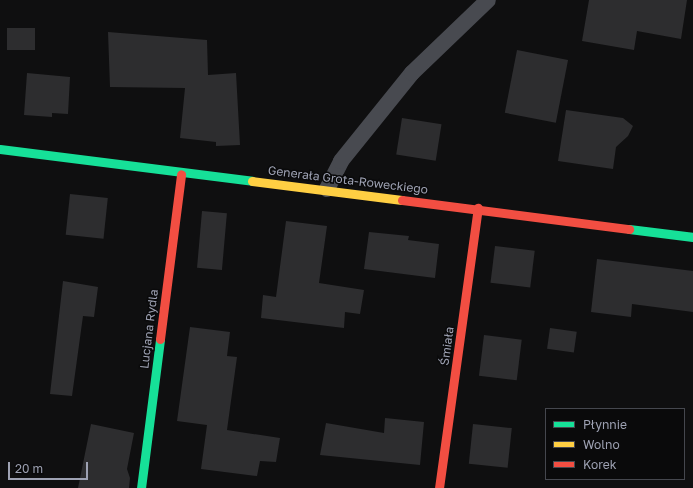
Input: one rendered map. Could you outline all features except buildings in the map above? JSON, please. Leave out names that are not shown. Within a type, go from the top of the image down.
[{"type":"street","name":"Generała Grota-Roweckiego","points":[[0,149],[181,174],[327,189],[693,236]]},
{"type":"street","name":"Lucjana Rydla","points":[[141,488],[181,174]]},
{"type":"street","name":"Śmiała","points":[[439,488],[478,208]]},
{"type":"lane","points":[[327,189],[341,161],[412,73],[488,0]]},
{"type":"traffic: fast","points":[[0,149],[252,181]]},
{"type":"traffic: fast","points":[[629,229],[693,237]]},
{"type":"traffic: fast","points":[[141,488],[160,339]]},
{"type":"traffic: slow","points":[[252,181],[402,200]]},
{"type":"traffic: jam","points":[[160,339],[181,174]]},
{"type":"traffic: jam","points":[[402,200],[629,229]]},
{"type":"traffic: jam","points":[[439,488],[478,208]]}]
